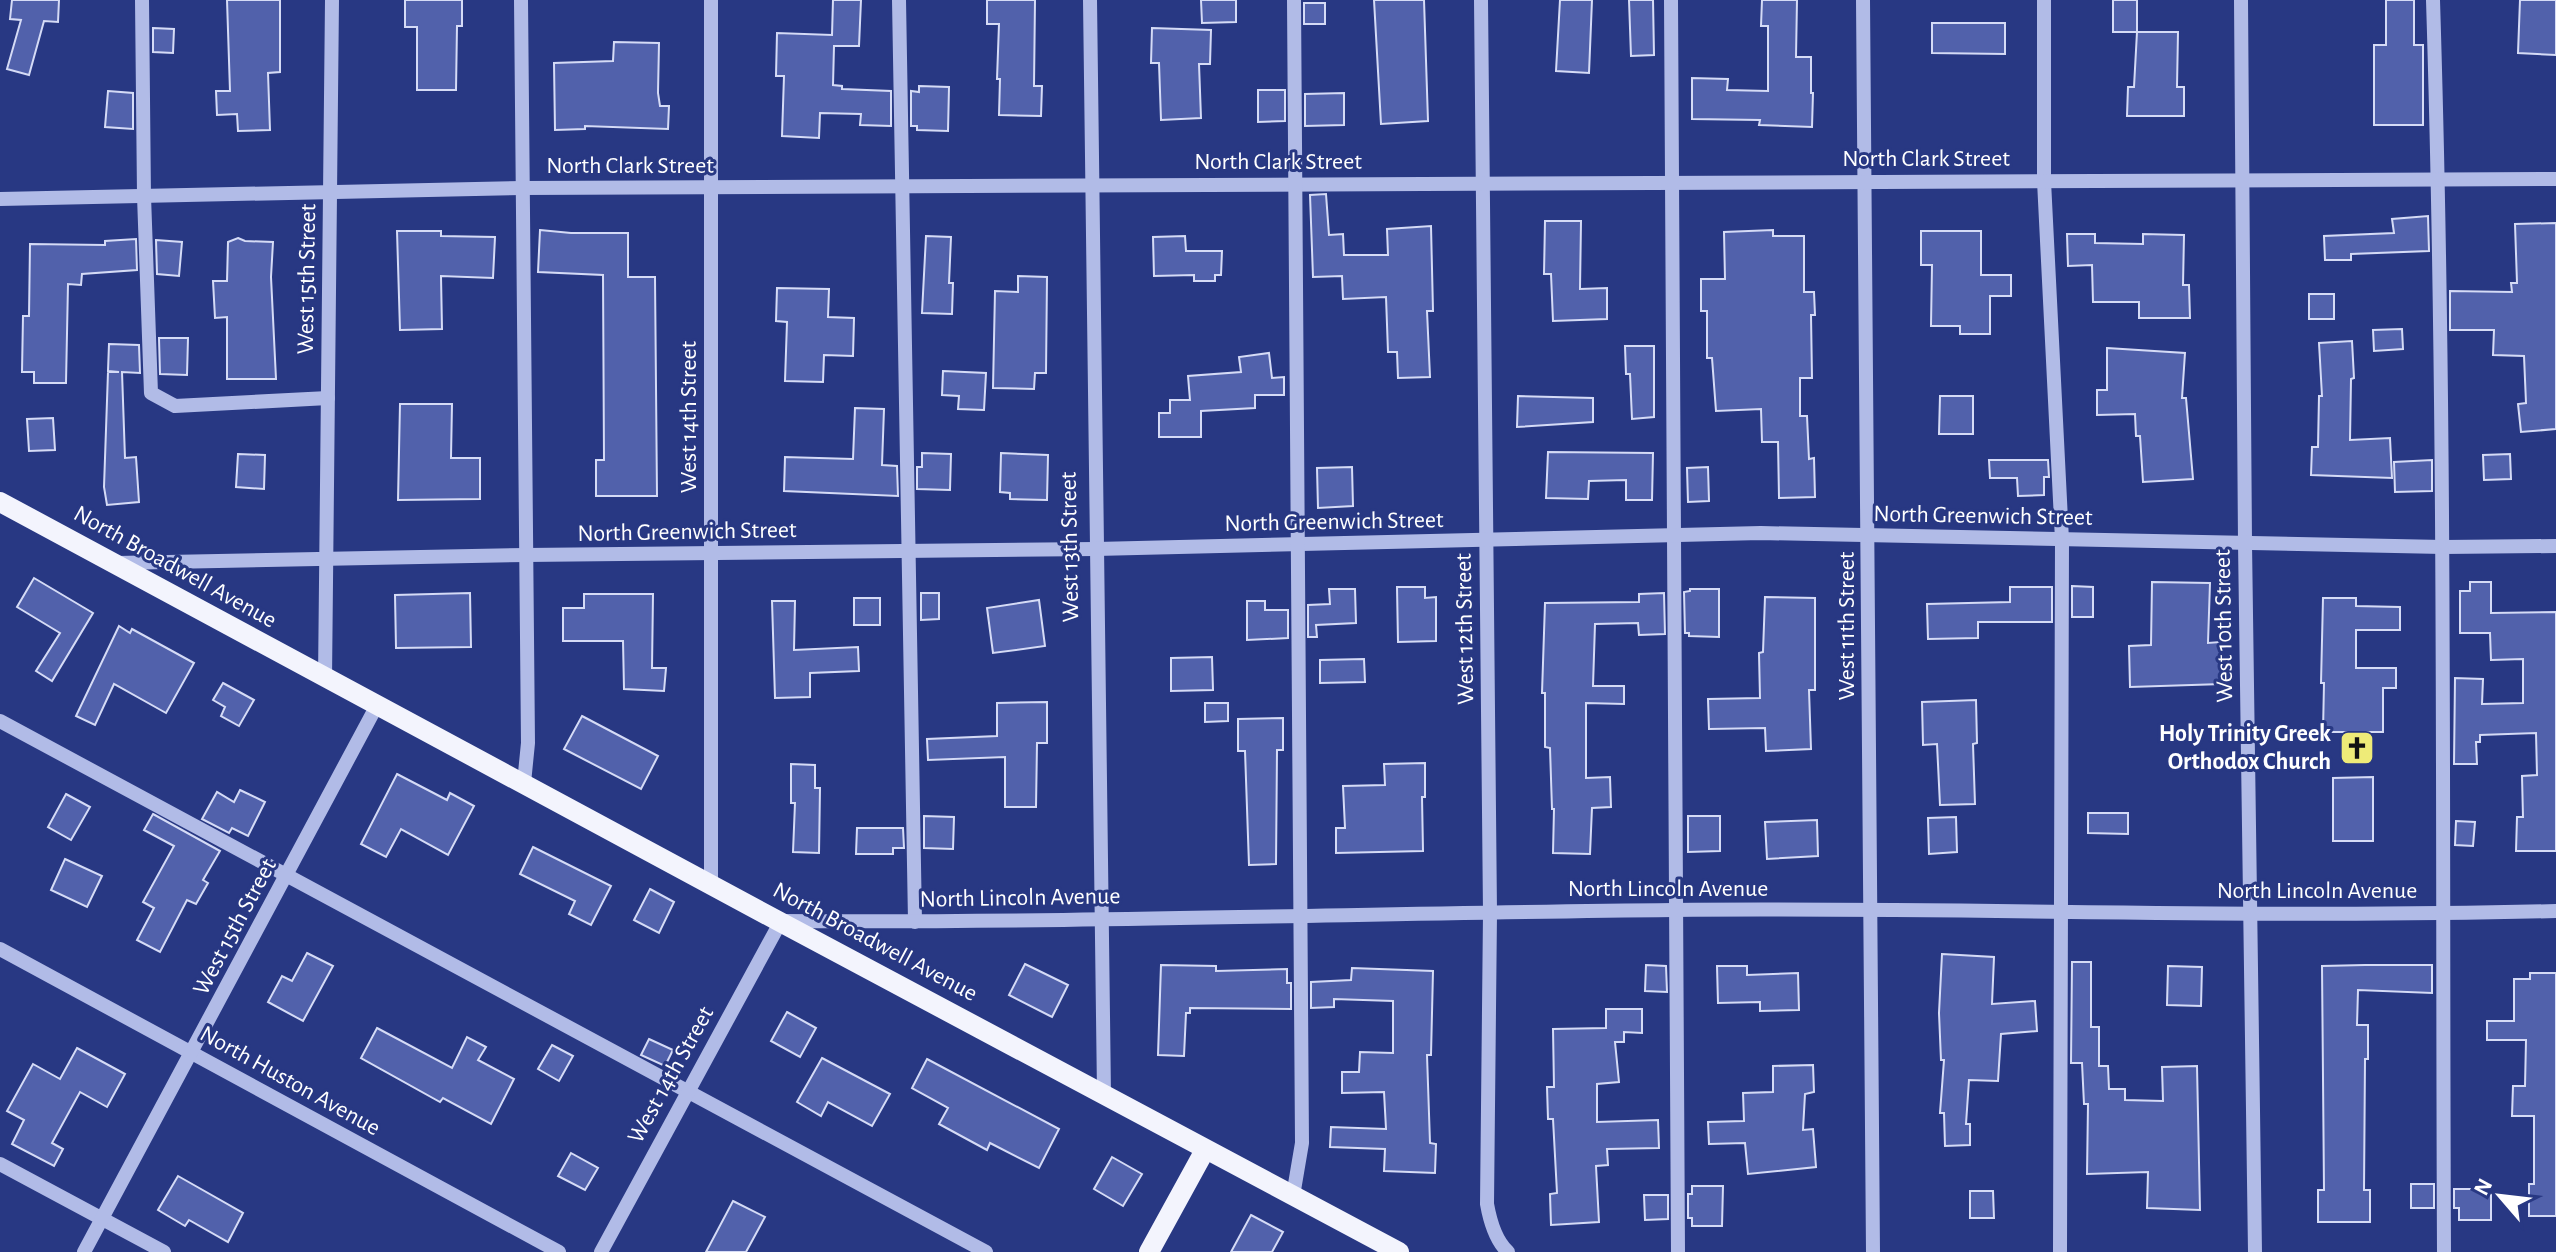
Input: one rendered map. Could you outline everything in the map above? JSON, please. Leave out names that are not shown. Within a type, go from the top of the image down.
[{"type":"main road","name":"North Broadwell Avenue","points":[[2,507],[114,563],[376,707],[524,783],[1399,1252]]},
{"type":"main road","points":[[1149,1252],[1205,1150]]},
{"type":"street","points":[[142,0],[144,196],[151,393],[175,406],[328,398]]},
{"type":"street","name":"West 15th Street","points":[[326,559],[332,0]]},
{"type":"street","points":[[521,0],[528,743],[524,783]]},
{"type":"street","name":"West 14th Street","points":[[711,0],[711,883]]},
{"type":"street","points":[[899,0],[915,922]]},
{"type":"street","name":"West 13th Street","points":[[1090,0],[1104,1094]]},
{"type":"street","points":[[1293,1196],[1302,1143],[1294,0]]},
{"type":"street","name":"West 12th Street","points":[[1481,0],[1490,913],[1487,1204],[1490,1221],[1501,1245],[1508,1252]]},
{"type":"street","points":[[1671,0],[1678,1252]]},
{"type":"street","name":"West 11th Street","points":[[1863,0],[1873,1252]]},
{"type":"street","points":[[2044,0],[2044,181],[2062,540],[2060,1252]]},
{"type":"street","name":"West 10th Street","points":[[2241,0],[2255,1252]]},
{"type":"street","points":[[2433,0],[2443,547],[2444,1252]]},
{"type":"street","name":"North Clark Street","points":[[0,199],[523,188],[2556,179]]},
{"type":"street","name":"North Greenwich Street","points":[[114,563],[1096,549],[1761,533],[2443,547],[2556,546]]},
{"type":"street","points":[[325,679],[326,559]]},
{"type":"street","name":"West 15th Street","points":[[84,1252],[376,707]]},
{"type":"street","points":[[0,721],[986,1252]]},
{"type":"street","name":"North Lincoln Avenue","points":[[781,921],[915,922],[1676,910],[2443,914],[2556,911]]},
{"type":"street","name":"West 14th Street","points":[[601,1252],[781,921]]},
{"type":"street","name":"North Huston Avenue","points":[[0,949],[559,1252]]},
{"type":"street","points":[[0,1164],[164,1252]]},
{"type":"building","points":[[12,0],[59,0],[58,22],[44,21],[29,75],[7,69],[21,20],[10,19]]},
{"type":"building","points":[[227,0],[280,0],[280,72],[268,73],[270,130],[238,131],[237,114],[217,115],[216,91],[230,91]]},
{"type":"building","points":[[405,0],[462,0],[462,26],[457,26],[456,90],[417,90],[417,27],[405,27]]},
{"type":"building","points":[[833,0],[861,0],[859,46],[834,46],[833,85],[842,86],[842,89],[891,91],[891,126],[860,125],[861,114],[820,113],[819,138],[782,136],[784,76],[776,76],[777,33],[832,35]]},
{"type":"building","points":[[987,0],[1035,0],[1034,86],[1042,86],[1041,116],[999,115],[999,24],[987,24]]},
{"type":"building","points":[[1201,0],[1236,0],[1236,22],[1202,23]]},
{"type":"building","points":[[1374,0],[1424,0],[1428,121],[1381,124]]},
{"type":"building","points":[[1560,0],[1592,0],[1589,73],[1556,71]]},
{"type":"building","points":[[1629,0],[1653,0],[1654,55],[1631,56]]},
{"type":"building","points":[[1762,0],[1797,0],[1796,57],[1811,57],[1812,127],[1759,125],[1760,120],[1692,119],[1692,78],[1728,79],[1727,90],[1768,91],[1768,26],[1761,26]]},
{"type":"building","points":[[2113,0],[2137,0],[2137,32],[2113,32]]},
{"type":"building","points":[[2386,0],[2414,0],[2414,45],[2423,45],[2423,125],[2374,125],[2374,45],[2386,45]]},
{"type":"building","points":[[2520,0],[2556,0],[2556,55],[2518,53]]},
{"type":"building","points":[[1304,3],[1325,3],[1325,24],[1304,24]]},
{"type":"building","points":[[1932,23],[2005,23],[2005,54],[1932,53]]},
{"type":"building","points":[[153,28],[174,29],[173,53],[153,52]]},
{"type":"building","points":[[1152,28],[1211,30],[1210,64],[1199,64],[1201,118],[1161,120],[1159,63],[1151,63]]},
{"type":"building","points":[[2137,32],[2178,32],[2177,87],[2184,87],[2184,116],[2127,116],[2128,87],[2134,87]]},
{"type":"building","points":[[614,42],[659,43],[658,93],[660,106],[669,106],[668,129],[585,126],[585,129],[555,130],[554,63],[613,61]]},
{"type":"building","points":[[919,86],[949,87],[948,131],[917,130],[917,126],[911,126],[911,91],[919,92]]},
{"type":"building","points":[[1258,90],[1285,90],[1285,121],[1258,122]]},
{"type":"building","points":[[108,91],[133,93],[133,129],[105,127]]},
{"type":"building","points":[[1344,93],[1344,125],[1305,126],[1305,94]]},
{"type":"building","points":[[1326,194],[1329,235],[1343,234],[1344,255],[1388,255],[1387,229],[1431,226],[1433,311],[1427,311],[1430,377],[1398,378],[1397,352],[1388,352],[1386,297],[1343,299],[1342,276],[1313,277],[1310,195]]},
{"type":"building","points":[[2428,216],[2429,251],[2351,254],[2351,260],[2325,260],[2324,236],[2394,233],[2392,219]]},
{"type":"building","points":[[1545,221],[1581,221],[1580,289],[1607,288],[1607,319],[1553,321],[1551,274],[1544,274]]},
{"type":"building","points":[[2556,223],[2556,429],[2521,432],[2518,404],[2526,403],[2524,356],[2493,355],[2494,330],[2450,330],[2450,291],[2512,292],[2511,283],[2517,283],[2515,224]]},
{"type":"building","points":[[540,230],[628,233],[628,277],[655,277],[657,496],[596,496],[596,460],[604,460],[603,275],[538,272]]},
{"type":"building","points":[[1773,230],[1773,236],[1804,236],[1804,292],[1814,292],[1815,315],[1811,315],[1812,378],[1800,378],[1800,416],[1807,416],[1809,459],[1814,458],[1815,497],[1779,498],[1778,442],[1762,442],[1761,409],[1716,411],[1712,358],[1707,358],[1707,311],[1701,311],[1701,279],[1725,279],[1724,232]]},
{"type":"building","points":[[397,231],[441,231],[441,236],[495,237],[493,278],[441,276],[442,329],[400,330]]},
{"type":"building","points":[[1921,231],[1981,231],[1981,275],[2011,275],[2011,296],[1990,296],[1990,334],[1960,334],[1960,326],[1931,326],[1932,265],[1921,265]]},
{"type":"building","points":[[2067,234],[2095,234],[2095,243],[2143,244],[2143,234],[2184,235],[2183,285],[2189,285],[2190,318],[2139,318],[2139,302],[2093,302],[2092,265],[2068,266]]},
{"type":"building","points":[[926,236],[951,237],[949,283],[953,283],[952,314],[922,313]]},
{"type":"building","points":[[1185,236],[1186,251],[1222,251],[1221,275],[1215,275],[1215,281],[1194,281],[1194,275],[1154,276],[1153,237]]},
{"type":"building","points":[[238,238],[273,242],[271,277],[276,379],[227,379],[227,317],[215,318],[213,281],[227,281],[228,242]]},
{"type":"building","points":[[136,239],[137,270],[82,274],[81,285],[68,284],[66,383],[34,383],[34,372],[22,372],[23,316],[29,316],[30,244],[105,245],[105,241]]},
{"type":"building","points":[[156,240],[182,242],[179,276],[157,274]]},
{"type":"building","points":[[1018,276],[1047,277],[1046,373],[1035,373],[1034,389],[993,388],[995,291],[1018,292]]},
{"type":"building","points":[[777,288],[829,289],[828,317],[854,318],[853,356],[824,355],[823,382],[785,381],[787,322],[776,321]]},
{"type":"building","points":[[2309,294],[2334,294],[2334,319],[2309,319]]},
{"type":"building","points":[[2402,329],[2403,349],[2374,351],[2373,330]]},
{"type":"building","points":[[159,338],[188,338],[187,375],[160,374]]},
{"type":"building","points":[[2352,341],[2354,378],[2351,379],[2350,440],[2390,438],[2392,478],[2311,475],[2312,447],[2318,447],[2319,396],[2322,396],[2319,343]]},
{"type":"building","points":[[109,344],[139,345],[140,373],[122,372],[125,458],[136,457],[139,502],[107,505],[104,487],[108,372],[119,372],[108,371]]},
{"type":"building","points":[[1625,346],[1654,346],[1654,417],[1632,419]]},
{"type":"building","points":[[2107,348],[2185,353],[2182,398],[2186,398],[2193,479],[2143,482],[2135,414],[2097,415],[2097,390],[2107,390]]},
{"type":"building","points":[[1269,353],[1272,378],[1284,377],[1284,395],[1255,395],[1255,408],[1201,411],[1201,437],[1159,437],[1159,413],[1170,413],[1170,400],[1190,400],[1188,376],[1241,372],[1239,357]]},
{"type":"building","points":[[943,371],[986,373],[984,410],[958,409],[959,396],[942,395]]},
{"type":"building","points":[[1518,396],[1593,398],[1593,422],[1517,427]]},
{"type":"building","points":[[1940,396],[1973,396],[1973,434],[1939,434]]},
{"type":"building","points":[[400,404],[452,404],[451,458],[480,458],[480,499],[398,500]]},
{"type":"building","points":[[855,408],[884,409],[882,465],[897,466],[898,496],[784,491],[785,457],[853,459]]},
{"type":"building","points":[[53,418],[55,450],[29,451],[27,419]]},
{"type":"building","points":[[1548,452],[1653,453],[1652,500],[1626,500],[1626,480],[1589,481],[1588,499],[1546,498]]},
{"type":"building","points":[[922,453],[951,454],[950,490],[917,489],[917,467],[922,467]]},
{"type":"building","points":[[1001,453],[1048,455],[1047,500],[1010,499],[1010,493],[1000,492]]},
{"type":"building","points":[[238,454],[265,455],[264,489],[236,487]]},
{"type":"building","points":[[2510,454],[2511,479],[2484,480],[2483,455]]},
{"type":"building","points":[[1989,460],[2048,460],[2049,477],[2044,477],[2044,495],[2018,496],[2017,478],[1990,478]]},
{"type":"building","points":[[2432,460],[2432,491],[2395,492],[2394,462]]},
{"type":"building","points":[[1352,467],[1353,506],[1318,508],[1317,468]]},
{"type":"building","points":[[1708,467],[1709,501],[1688,502],[1687,468]]},
{"type":"building","points":[[34,578],[93,613],[52,681],[36,671],[60,633],[17,607]]},
{"type":"building","points":[[2152,582],[2210,583],[2208,643],[2220,642],[2222,684],[2130,687],[2129,646],[2151,645]]},
{"type":"building","points":[[2470,582],[2491,582],[2491,613],[2556,612],[2556,851],[2516,851],[2517,817],[2523,817],[2522,776],[2537,775],[2536,733],[2480,735],[2480,742],[2476,742],[2477,764],[2454,764],[2455,678],[2483,679],[2482,704],[2523,703],[2523,659],[2491,660],[2490,633],[2460,633],[2460,591],[2470,591]]},
{"type":"building","points":[[2072,586],[2093,587],[2093,617],[2072,617]]},
{"type":"building","points":[[1397,587],[1425,587],[1425,598],[1436,597],[1436,641],[1398,642]]},
{"type":"building","points":[[2010,587],[2052,587],[2052,622],[1978,622],[1978,638],[1928,639],[1927,604],[2010,602]]},
{"type":"building","points":[[1329,589],[1355,589],[1356,623],[1316,625],[1317,637],[1308,637],[1308,605],[1330,604]]},
{"type":"building","points":[[1690,589],[1719,589],[1719,637],[1689,636],[1685,633],[1684,592]]},
{"type":"building","points":[[470,593],[471,647],[396,648],[395,595]]},
{"type":"building","points":[[921,593],[939,593],[939,619],[921,620]]},
{"type":"building","points":[[1664,593],[1665,634],[1639,635],[1638,623],[1595,624],[1593,686],[1624,686],[1624,704],[1586,703],[1586,778],[1610,777],[1611,807],[1592,808],[1590,854],[1553,853],[1550,748],[1545,747],[1545,693],[1542,693],[1545,603],[1639,602],[1639,594]]},
{"type":"building","points":[[584,594],[653,594],[652,668],[666,668],[664,691],[624,689],[623,641],[563,641],[563,608],[584,608]]},
{"type":"building","points":[[1765,597],[1815,598],[1815,690],[1809,690],[1811,749],[1766,751],[1765,728],[1709,729],[1708,699],[1760,698],[1759,653],[1763,652]]},
{"type":"building","points":[[854,598],[880,598],[880,625],[854,625]]},
{"type":"building","points":[[2323,598],[2356,598],[2356,606],[2400,607],[2400,630],[2356,630],[2356,668],[2396,668],[2396,688],[2383,688],[2383,732],[2323,732]]},
{"type":"building","points":[[1039,600],[1045,646],[993,653],[987,608]]},
{"type":"building","points":[[772,601],[795,601],[794,650],[858,647],[859,671],[810,673],[810,697],[775,698]]},
{"type":"building","points":[[1247,601],[1265,601],[1265,610],[1288,610],[1288,638],[1247,640]]},
{"type":"building","points":[[119,626],[130,633],[132,629],[194,663],[166,713],[114,684],[95,725],[76,716]]},
{"type":"building","points":[[1212,657],[1213,690],[1171,691],[1171,658]]},
{"type":"building","points":[[1364,659],[1365,682],[1320,683],[1320,660]]},
{"type":"building","points":[[223,683],[254,700],[239,726],[221,716],[225,707],[213,700]]},
{"type":"building","points":[[1976,700],[1977,743],[1973,744],[1975,804],[1940,805],[1937,744],[1923,745],[1922,702]]},
{"type":"building","points":[[1047,702],[1047,743],[1037,743],[1036,807],[1005,807],[1005,757],[928,760],[927,739],[997,736],[997,703]]},
{"type":"building","points":[[1205,703],[1228,703],[1228,721],[1205,722]]},
{"type":"building","points":[[582,716],[658,756],[641,789],[564,749]]},
{"type":"building","points":[[1283,718],[1283,750],[1277,750],[1276,864],[1249,865],[1245,751],[1238,751],[1238,719]]},
{"type":"building","points":[[1425,763],[1423,851],[1336,853],[1336,828],[1345,828],[1343,786],[1385,785],[1384,764]]},
{"type":"building","points":[[791,764],[815,765],[815,788],[820,788],[819,853],[793,852],[795,803],[791,803]]},
{"type":"building","points":[[397,774],[447,800],[450,793],[474,806],[448,855],[401,829],[386,857],[361,844]]},
{"type":"building","points":[[2373,777],[2373,841],[2333,841],[2333,778]]},
{"type":"building","points":[[240,790],[265,802],[248,836],[232,828],[229,833],[202,819],[217,792],[234,802]]},
{"type":"building","points":[[66,794],[90,807],[71,840],[48,827]]},
{"type":"building","points":[[2088,813],[2128,813],[2128,834],[2088,833]]},
{"type":"building","points":[[153,814],[220,851],[203,880],[208,883],[196,904],[187,900],[160,952],[137,940],[154,908],[143,902],[174,846],[144,830]]},
{"type":"building","points":[[924,816],[954,817],[953,849],[924,848]]},
{"type":"building","points":[[1688,816],[1720,816],[1720,851],[1688,852]]},
{"type":"building","points":[[1956,817],[1957,852],[1929,854],[1928,818]]},
{"type":"building","points":[[1817,820],[1818,856],[1767,859],[1765,822]]},
{"type":"building","points":[[2456,821],[2475,822],[2473,846],[2455,845]]},
{"type":"building","points":[[857,828],[903,828],[904,848],[893,848],[893,854],[856,854]]},
{"type":"building","points":[[533,847],[611,886],[591,925],[569,914],[575,901],[520,874]]},
{"type":"building","points":[[65,859],[102,876],[87,907],[51,890]]},
{"type":"building","points":[[650,889],[674,902],[659,933],[634,920]]},
{"type":"building","points":[[307,953],[333,966],[303,1021],[268,1002],[282,976],[292,981]]},
{"type":"building","points":[[1942,954],[1994,957],[1992,1004],[2035,1001],[2037,1031],[2001,1034],[1998,1081],[1969,1080],[1966,1124],[1970,1124],[1970,1145],[1945,1146],[1944,1113],[1940,1113],[1944,1060],[1941,1060],[1939,1013]]},
{"type":"building","points":[[2072,962],[2091,962],[2091,1027],[2099,1027],[2099,1066],[2108,1066],[2109,1089],[2125,1089],[2125,1100],[2163,1101],[2162,1067],[2197,1066],[2200,1210],[2147,1208],[2148,1172],[2087,1174],[2088,1104],[2084,1104],[2082,1063],[2071,1063]]},
{"type":"building","points":[[1025,964],[1068,985],[1052,1017],[1009,995]]},
{"type":"building","points":[[1161,965],[1216,966],[1216,971],[1287,969],[1287,983],[1291,983],[1291,1009],[1190,1008],[1190,1013],[1186,1013],[1184,1056],[1158,1055]]},
{"type":"building","points":[[1646,965],[1666,966],[1667,992],[1645,991]]},
{"type":"building","points":[[2432,965],[2432,993],[2358,990],[2357,1025],[2368,1025],[2364,1190],[2370,1190],[2370,1222],[2318,1222],[2318,1190],[2324,1190],[2322,966]]},
{"type":"building","points":[[1717,966],[1747,966],[1747,975],[1798,973],[1799,1010],[1760,1011],[1760,1002],[1718,1003]]},
{"type":"building","points":[[2168,966],[2202,967],[2201,1006],[2167,1005]]},
{"type":"building","points":[[1352,968],[1433,971],[1431,1055],[1427,1055],[1430,1143],[1436,1144],[1435,1173],[1384,1171],[1385,1149],[1330,1147],[1331,1127],[1386,1129],[1384,1092],[1342,1093],[1342,1072],[1359,1072],[1360,1052],[1393,1053],[1393,1001],[1334,999],[1334,1007],[1311,1008],[1311,982],[1351,980]]},
{"type":"building","points":[[2530,973],[2556,973],[2556,1216],[2529,1216],[2529,1184],[2534,1184],[2534,1116],[2512,1116],[2513,1086],[2525,1086],[2526,1040],[2487,1040],[2487,1021],[2514,1021],[2514,979],[2530,979]]},
{"type":"building","points":[[1606,1009],[1642,1009],[1642,1033],[1624,1032],[1624,1042],[1615,1042],[1619,1082],[1597,1084],[1597,1122],[1658,1120],[1659,1148],[1607,1149],[1608,1165],[1596,1166],[1599,1222],[1551,1225],[1550,1194],[1557,1193],[1553,1119],[1548,1119],[1547,1087],[1554,1087],[1553,1029],[1606,1028]]},
{"type":"building","points":[[787,1012],[816,1028],[800,1057],[771,1041]]},
{"type":"building","points":[[377,1028],[452,1068],[467,1037],[486,1047],[478,1060],[514,1079],[491,1124],[443,1098],[440,1102],[361,1058]]},
{"type":"building","points":[[649,1039],[673,1050],[665,1066],[641,1055]]},
{"type":"building","points":[[552,1045],[573,1056],[559,1081],[538,1069]]},
{"type":"building","points":[[77,1048],[125,1074],[107,1107],[80,1092],[52,1143],[63,1149],[54,1166],[12,1144],[24,1120],[7,1111],[33,1064],[60,1079]]},
{"type":"building","points":[[822,1058],[890,1094],[872,1126],[828,1102],[821,1116],[797,1102]]},
{"type":"building","points":[[927,1059],[1059,1129],[1039,1168],[990,1143],[987,1150],[939,1124],[948,1108],[912,1088]]},
{"type":"building","points":[[1813,1065],[1814,1092],[1805,1094],[1803,1130],[1813,1129],[1816,1167],[1748,1174],[1745,1143],[1709,1144],[1708,1122],[1744,1121],[1743,1093],[1773,1092],[1773,1066]]},
{"type":"building","points":[[571,1153],[598,1168],[585,1190],[558,1176]]},
{"type":"building","points":[[1112,1157],[1142,1174],[1123,1206],[1094,1189]]},
{"type":"building","points":[[178,1176],[243,1213],[228,1242],[189,1220],[185,1226],[158,1210]]},
{"type":"building","points":[[2411,1184],[2434,1184],[2434,1208],[2411,1208]]},
{"type":"building","points":[[1692,1186],[1723,1186],[1722,1226],[1692,1226],[1692,1218],[1688,1218],[1688,1194],[1692,1194]]},
{"type":"building","points":[[2454,1189],[2491,1189],[2491,1220],[2459,1220],[2459,1208],[2454,1208]]},
{"type":"building","points":[[1970,1191],[1993,1191],[1994,1218],[1970,1218]]},
{"type":"building","points":[[1644,1195],[1668,1195],[1668,1219],[1645,1220]]},
{"type":"building","points":[[733,1201],[765,1217],[746,1252],[706,1252]]},
{"type":"building","points":[[1251,1215],[1283,1232],[1272,1252],[1231,1252]]},
{"type":"place","name":"Holy Trinity Greek Orthodox Church","points":[[2357,748]]}]
